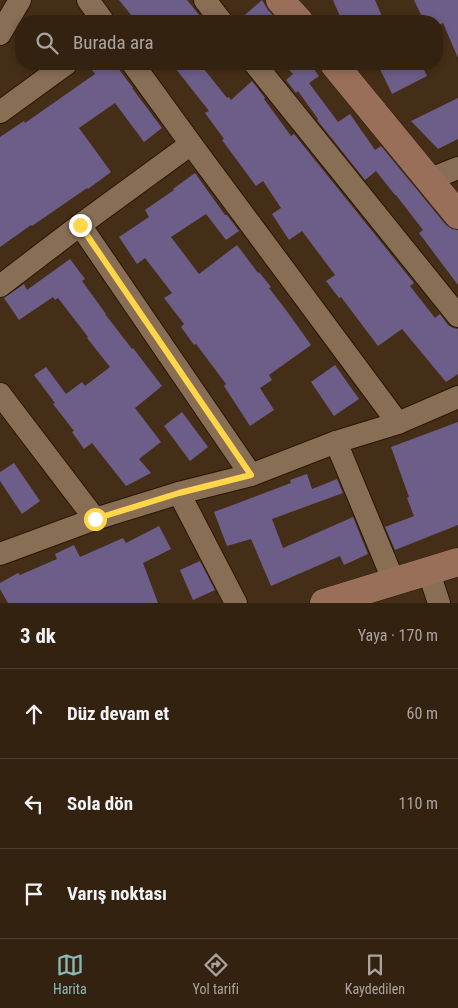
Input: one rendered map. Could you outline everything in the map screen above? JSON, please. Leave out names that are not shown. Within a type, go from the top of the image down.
[{"type":"main road","points":[[280,0],[294,15]]},
{"type":"main road","points":[[339,70],[458,215]]},
{"type":"main road","points":[[324,603],[458,562]]},
{"type":"street","points":[[0,34],[20,0]]},
{"type":"street","points":[[88,0],[99,15]]},
{"type":"street","points":[[205,0],[216,15]]},
{"type":"street","points":[[0,112],[58,70]]},
{"type":"street","points":[[138,70],[398,423]]},
{"type":"street","points":[[260,70],[458,316]]},
{"type":"street","points":[[0,286],[191,144]]},
{"type":"street","points":[[428,180],[458,168]]},
{"type":"street","points":[[80,225],[251,475]]},
{"type":"street","points":[[0,394],[95,519]]},
{"type":"street","points":[[0,554],[95,519],[179,493],[251,475],[336,442],[398,423],[458,398]]},
{"type":"street","points":[[336,442],[394,582]]},
{"type":"street","points":[[179,493],[236,603]]},
{"type":"street","points":[[428,570],[439,603]]},
{"type":"building","points":[[119,0],[187,0],[199,15],[131,15]]},
{"type":"building","points":[[262,0],[273,15],[245,15]]},
{"type":"building","points":[[333,0],[375,0],[381,15],[339,15]]},
{"type":"building","points":[[414,0],[458,0],[458,58],[443,23],[443,15],[421,15]]},
{"type":"building","points":[[92,70],[120,70],[162,128],[144,142],[115,103],[79,128],[111,172],[0,247],[0,137],[24,121],[25,123],[95,74]]},
{"type":"building","points":[[177,70],[205,70],[227,98],[229,97],[231,100],[252,81],[291,136],[294,134],[414,283],[410,286],[435,318],[440,314],[448,325],[458,329],[458,374],[446,382],[402,329],[378,346],[341,297],[339,298],[326,281],[335,275],[302,231],[289,240],[272,214],[281,208],[263,181],[256,186],[222,140],[224,139],[205,113],[209,111]]},
{"type":"building","points":[[289,70],[314,70],[319,76],[309,83],[338,122],[350,114],[375,150],[381,146],[446,225],[458,230],[458,285],[419,233],[423,230],[376,171],[365,180],[317,120],[298,91],[296,93],[286,80],[293,74]]},
{"type":"building","points":[[380,70],[424,70],[427,76],[392,94]]},
{"type":"building","points":[[458,98],[458,139],[438,149],[411,121]]},
{"type":"building","points":[[195,173],[239,231],[226,240],[206,214],[171,237],[199,274],[237,245],[271,287],[269,288],[311,345],[269,375],[272,380],[260,388],[274,410],[250,426],[224,386],[226,384],[181,327],[184,324],[164,298],[172,293],[145,258],[137,264],[119,237],[149,217],[145,210]]},
{"type":"building","points":[[70,259],[85,279],[82,281],[105,314],[162,386],[135,408],[161,442],[139,459],[151,473],[126,486],[92,443],[84,449],[72,432],[74,431],[34,375],[46,367],[66,394],[82,382],[85,386],[110,367],[58,298],[55,300],[53,297],[19,320],[4,298],[24,284],[27,290]]},
{"type":"building","points":[[335,365],[359,399],[334,416],[311,382]]},
{"type":"building","points":[[182,412],[208,447],[190,461],[164,426]]},
{"type":"building","points":[[458,422],[458,525],[395,550],[385,527],[414,516],[391,447]]},
{"type":"building","points":[[14,463],[40,501],[22,514],[0,481],[0,472]]},
{"type":"building","points":[[307,474],[312,489],[337,479],[343,493],[272,519],[283,548],[353,517],[368,554],[344,565],[340,556],[271,586],[251,539],[227,546],[214,512],[291,483],[290,480]]},
{"type":"building","points":[[159,526],[171,549],[143,563],[158,603],[8,603],[0,589],[0,583],[18,573],[20,575],[57,559],[55,554],[74,545],[80,557],[123,538],[126,543]]},
{"type":"building","points":[[200,561],[215,590],[193,600],[180,570]]},
{"type":"route","points":[[80,225],[251,475],[179,493],[95,519]]}]
